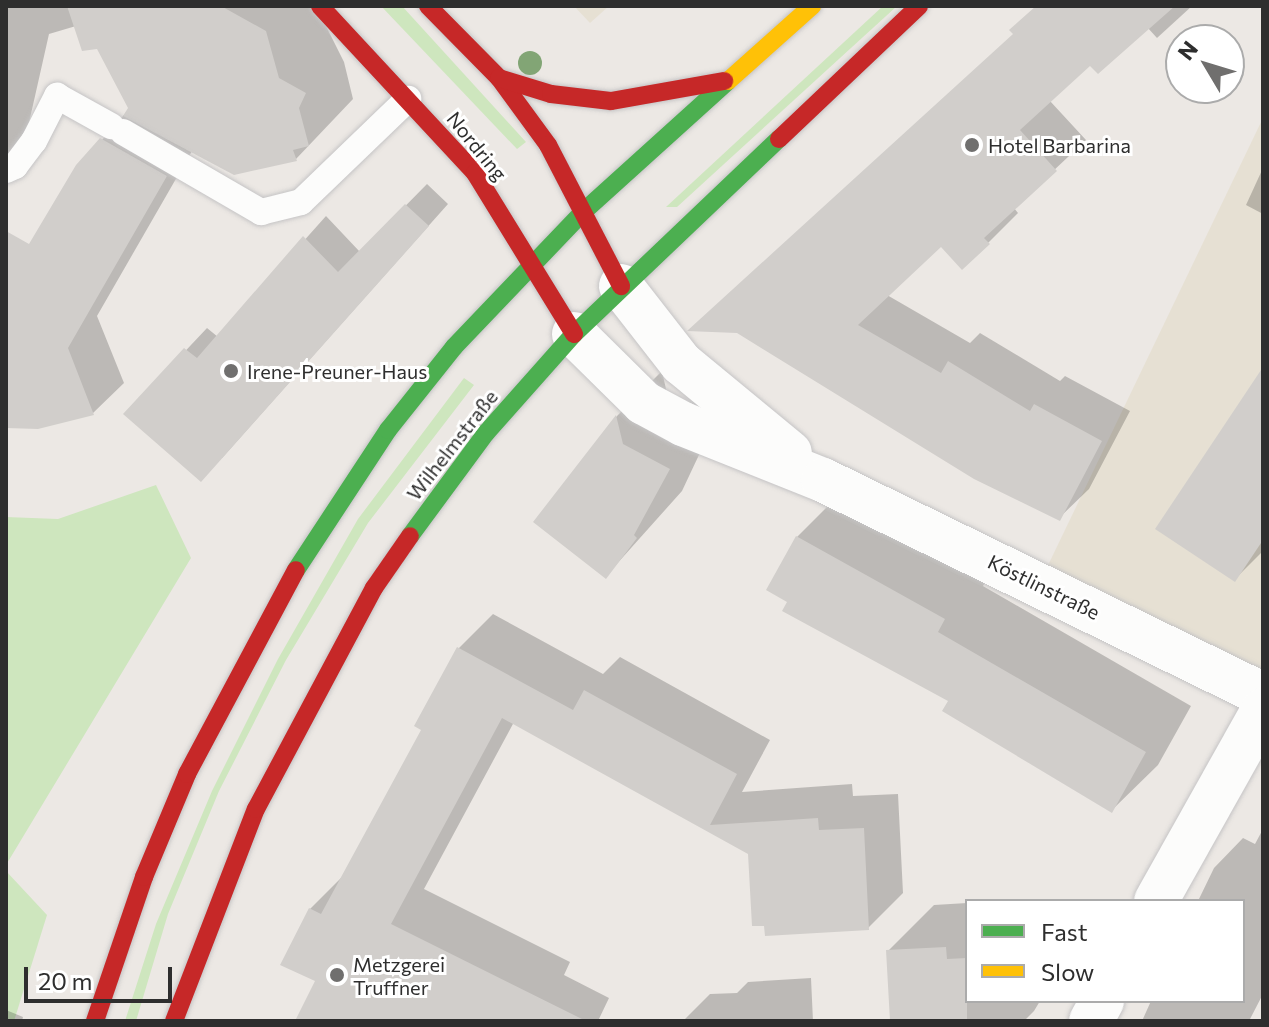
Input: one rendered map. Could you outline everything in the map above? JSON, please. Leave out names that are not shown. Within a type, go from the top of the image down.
[{"type":"main road","name":"Nordring","points":[[320,6],[475,173],[574,334]]},
{"type":"main road","points":[[428,6],[499,78],[548,145],[621,286]]},
{"type":"main road","points":[[95,1021],[144,877],[187,774],[281,593],[388,430],[454,347],[583,212],[724,81],[812,6]]},
{"type":"main road","name":"Wilhelmstraße","points":[[174,1021],[256,809],[374,588],[486,433],[621,286],[919,6]]},
{"type":"main road","points":[[499,78],[551,94],[611,101],[724,81]]},
{"type":"street","name":"Köstlinstraße","points":[[621,286],[681,363],[823,480]]},
{"type":"street","name":"Köstlinstraße","points":[[574,334],[644,403],[823,480],[1263,695]]},
{"type":"street","points":[[1157,899],[1263,710]]},
{"type":"street","points":[[1091,1021],[1101,1003]]},
{"type":"lane","points":[[6,170],[15,166],[34,141],[57,96],[261,212],[301,202],[408,99]]},
{"type":"shaded area","points":[[574,6],[609,6],[590,23]]},
{"type":"shaded area","points":[[1263,118],[1263,695],[1039,584]]},
{"type":"green space","points":[[381,6],[402,6],[526,142],[517,149]]},
{"type":"green space","points":[[883,6],[897,6],[677,207],[666,207]]},
{"type":"green space","points":[[464,378],[474,385],[368,523],[286,660],[219,791],[168,914],[136,1021],[125,1021],[156,924],[212,791],[278,659],[358,519]]},
{"type":"green space","points":[[156,485],[191,558],[6,865],[6,517],[58,519]]},
{"type":"green space","points":[[6,871],[47,915],[14,1021],[6,1021]]},
{"type":"building","points":[[67,6],[221,6],[266,31],[279,78],[306,93],[299,108],[309,146],[293,150],[297,161],[234,175],[123,116],[128,108],[97,49],[82,51]]},
{"type":"building","points":[[1036,6],[1175,6],[1098,74],[1090,66],[1020,130],[1057,171],[984,238],[990,244],[962,270],[941,247],[858,325],[941,373],[948,361],[1030,411],[1034,404],[1102,441],[1060,521],[974,479],[737,333],[687,331],[1013,34],[1009,30]]},
{"type":"building","points":[[100,138],[167,176],[68,348],[94,415],[38,429],[6,428],[6,231],[29,244],[76,165]]},
{"type":"building","name":"Irene-Preuner-Haus","points":[[405,204],[429,226],[201,482],[123,414],[184,348],[197,358],[303,236],[338,272]]},
{"type":"building","points":[[1263,367],[1263,540],[1235,582],[1155,529]]},
{"type":"building","points":[[616,415],[623,444],[670,469],[634,535],[637,538],[606,579],[533,522]]},
{"type":"building","points":[[796,536],[945,619],[938,632],[1146,752],[1112,813],[942,711],[948,701],[782,611],[787,602],[766,590]]},
{"type":"building","points":[[457,647],[573,710],[584,690],[737,774],[710,825],[818,818],[819,830],[864,828],[869,930],[765,936],[764,926],[752,926],[748,854],[502,718],[391,924],[586,1021],[295,1021],[315,981],[280,965],[309,908],[321,914],[421,730],[414,726]]},
{"type":"building","points":[[946,947],[947,959],[965,958],[967,1021],[890,1021],[886,950]]},
{"type":"traffic: fast","points":[[296,570],[388,430],[454,347],[583,212],[728,81]]},
{"type":"traffic: fast","points":[[410,536],[486,433],[574,334],[779,139]]},
{"type":"traffic: slow","points":[[728,81],[812,6]]},
{"type":"traffic: jam","points":[[320,6],[475,173],[574,334]]},
{"type":"traffic: jam","points":[[428,6],[499,78],[548,145],[621,286]]},
{"type":"traffic: jam","points":[[779,139],[919,6]]},
{"type":"traffic: jam","points":[[499,78],[551,94],[611,101],[724,81]]},
{"type":"traffic: jam","points":[[174,1021],[256,809],[374,588],[410,536]]},
{"type":"traffic: jam","points":[[95,1021],[144,877],[187,774],[296,570]]},
{"type":"place","name":"Hotel Barbarina","points":[[972,145]]},
{"type":"place","name":"Irene-Preuner-Haus","points":[[231,371]]},
{"type":"place","name":"Metzgerei Truffner","points":[[337,975]]}]
